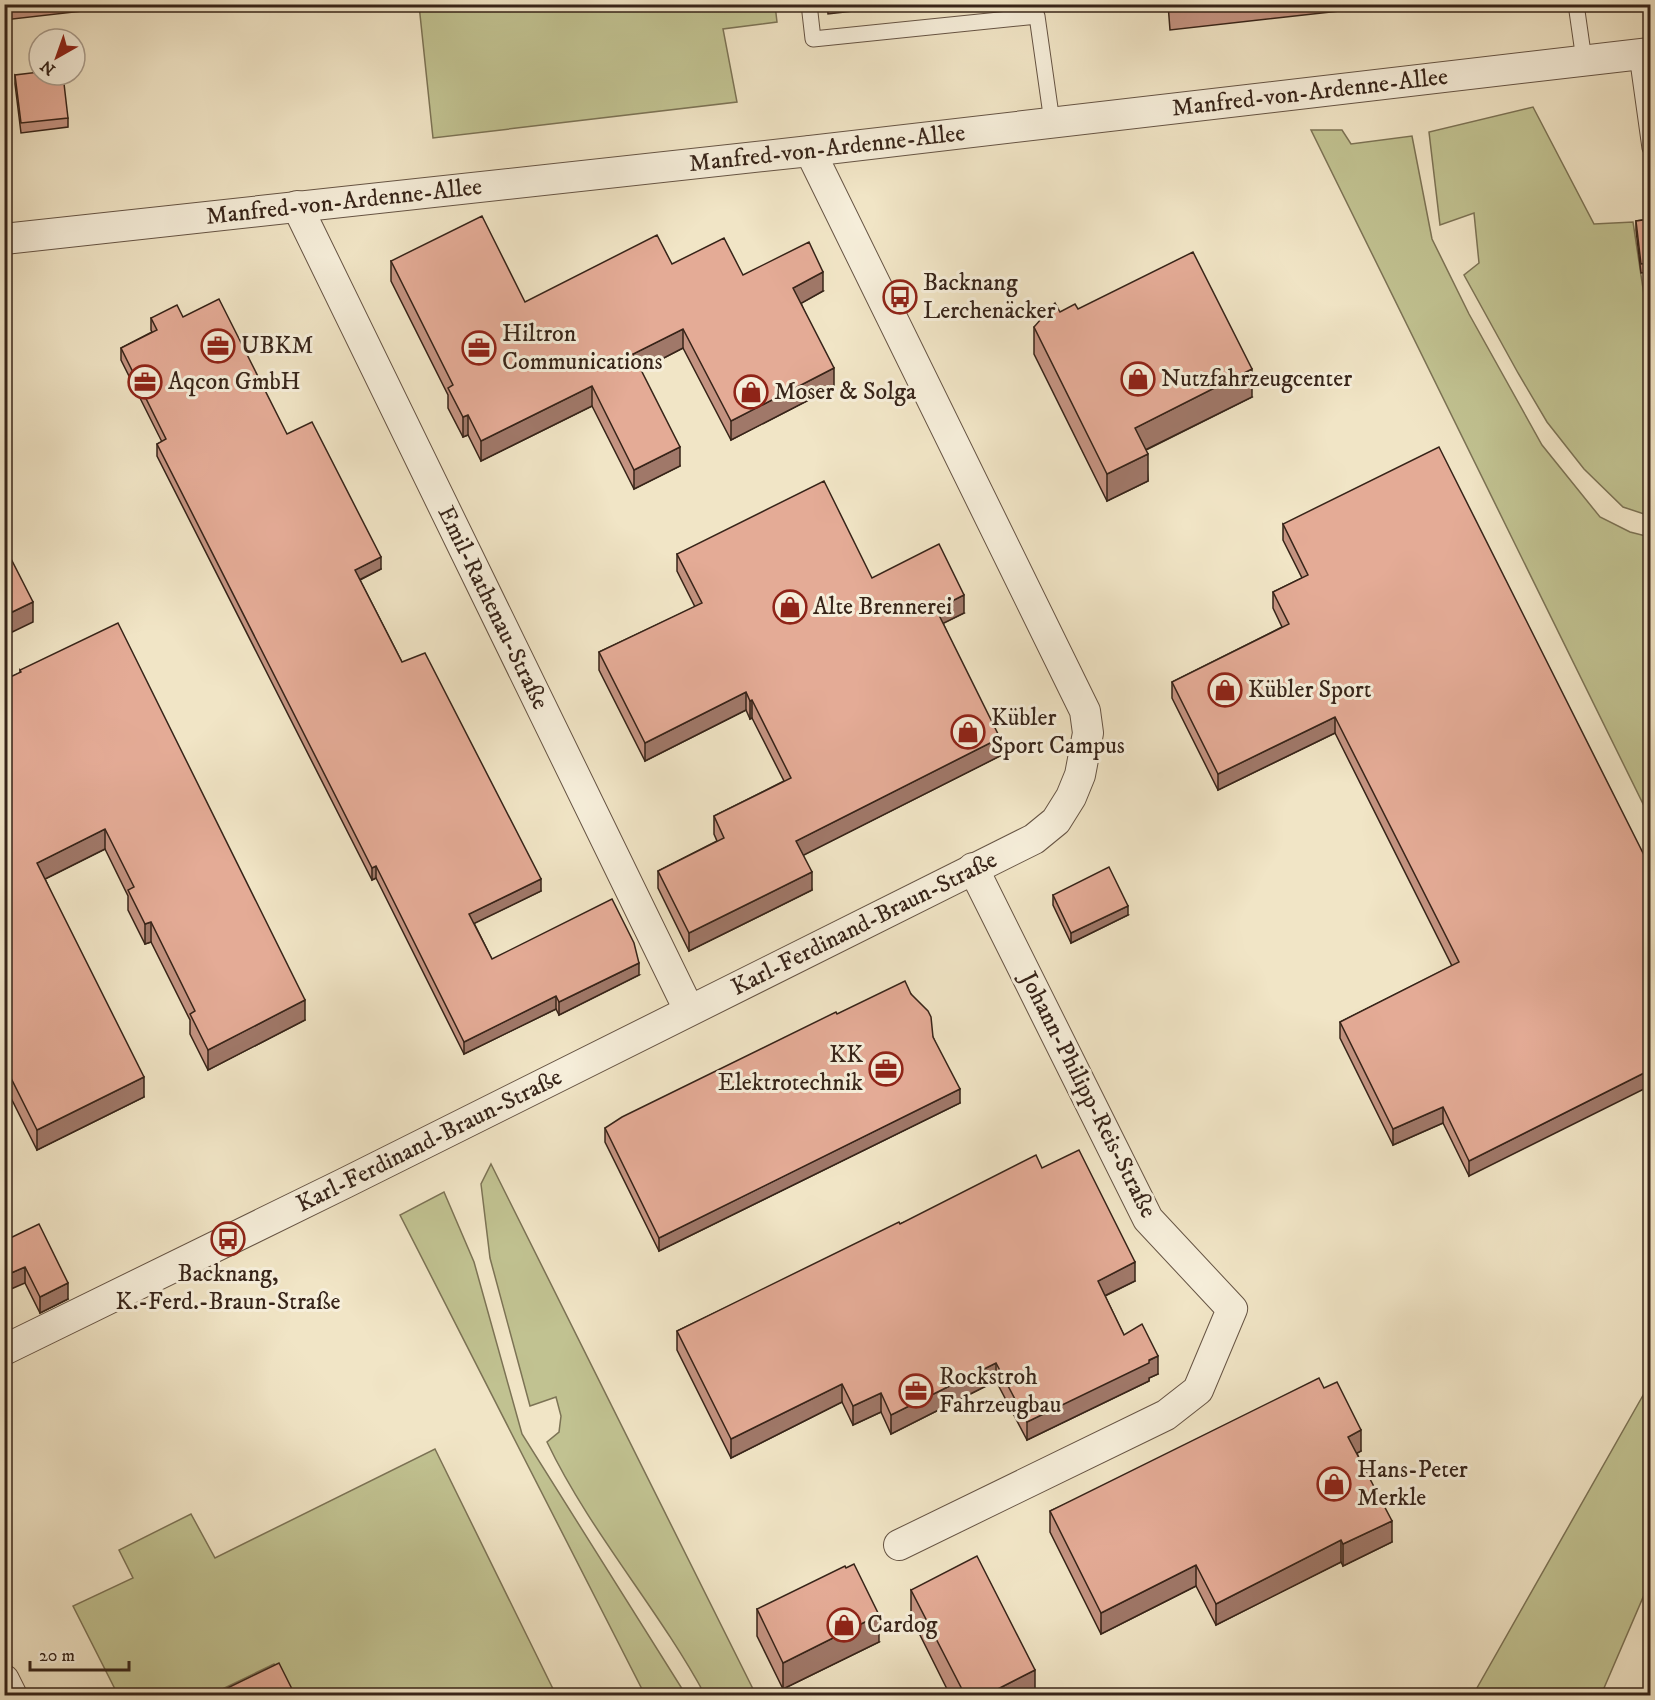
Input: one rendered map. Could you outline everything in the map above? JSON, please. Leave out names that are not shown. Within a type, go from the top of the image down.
[{"type":"street","name":"Manfred-von-Ardenne-Allee","points":[[4,239],[810,151],[1644,54]]},
{"type":"street","name":"Karl-Ferdinand-Braun-Straße","points":[[4,1350],[345,1183],[1035,839],[1056,820],[1071,797],[1080,775],[1088,733],[1085,711],[810,151]]},
{"type":"street","name":"Emil-Rathenau-Straße","points":[[297,206],[689,1010]]},
{"type":"street","name":"Johann-Philipp-Reis-Straße","points":[[899,1545],[1166,1415],[1198,1390],[1232,1310],[1148,1219],[973,868]]},
{"type":"street","points":[[4,1680],[12,1695]]},
{"type":"lane","points":[[809,4],[813,39],[1037,16],[1052,122]]},
{"type":"lane","points":[[1576,4],[1584,60]]},
{"type":"lane","points":[[1644,54],[1650,148]]},
{"type":"green space","points":[[419,5],[775,5],[777,22],[723,29],[737,102],[433,138]]},
{"type":"green space","points":[[1533,107],[1594,224],[1633,222],[1644,295],[1650,295],[1650,516],[1623,507],[1584,469],[1547,422],[1518,373],[1464,275],[1479,263],[1474,213],[1440,225],[1429,132]]},
{"type":"green space","points":[[1311,130],[1342,130],[1351,144],[1412,136],[1432,239],[1469,314],[1542,445],[1600,517],[1630,532],[1650,537],[1650,818]]},
{"type":"green space","points":[[491,1164],[756,1695],[705,1695],[667,1631],[583,1507],[547,1442],[559,1432],[561,1416],[556,1397],[530,1406],[490,1258],[481,1184]]},
{"type":"green space","points":[[444,1192],[474,1262],[522,1434],[686,1695],[645,1695],[400,1215]]},
{"type":"green space","points":[[1650,1383],[1650,1581],[1601,1695],[1473,1695]]},
{"type":"green space","points":[[435,1449],[556,1695],[291,1695],[274,1664],[210,1695],[118,1695],[73,1606],[133,1578],[119,1550],[191,1514],[215,1558]]},
{"type":"building","points":[[1170,4],[1200,4],[1170,8]]},
{"type":"building","points":[[27,74],[27,87],[64,87],[68,118],[21,123],[15,75]]},
{"type":"building","points":[[482,216],[525,302],[657,235],[672,264],[724,238],[743,275],[809,242],[823,272],[793,288],[834,368],[731,421],[683,329],[633,354],[680,447],[634,470],[592,386],[481,441],[468,415],[463,417],[448,388],[453,385],[391,261]]},
{"type":"building","points":[[1650,219],[1650,263],[1641,264],[1636,221]]},
{"type":"building","points":[[1193,252],[1252,369],[1135,428],[1148,454],[1107,474],[1034,327],[1055,303],[1060,312],[1075,304],[1078,309]]},
{"type":"building","points":[[219,299],[287,434],[312,422],[381,557],[355,570],[402,662],[425,653],[541,879],[469,914],[492,959],[612,899],[634,943],[639,963],[559,1002],[556,996],[464,1042],[376,866],[372,868],[157,444],[166,439],[121,348],[157,330],[151,318],[177,305],[183,317]]},
{"type":"building","points":[[1439,447],[1650,867],[1650,1070],[1469,1161],[1443,1107],[1393,1129],[1340,1022],[1459,962],[1335,717],[1218,774],[1172,682],[1289,624],[1273,592],[1308,575],[1283,524]]},
{"type":"building","points":[[824,481],[872,578],[939,544],[964,595],[936,609],[1000,738],[796,841],[812,872],[689,933],[658,871],[724,838],[714,816],[791,778],[746,692],[645,743],[599,652],[702,603],[677,554]]},
{"type":"building","points":[[4,545],[33,602],[4,616]]},
{"type":"building","points":[[118,623],[305,1000],[208,1050],[190,1014],[195,1011],[151,922],[145,924],[128,890],[134,887],[105,829],[37,863],[144,1077],[37,1130],[4,1064],[4,680]]},
{"type":"building","points":[[1109,867],[1128,906],[1071,933],[1053,895]]},
{"type":"building","points":[[905,981],[911,994],[928,1011],[931,1017],[933,1037],[960,1089],[659,1238],[605,1128],[622,1117],[836,1012],[837,1014]]},
{"type":"building","points":[[1079,1150],[1135,1262],[1098,1281],[1124,1335],[1142,1324],[1158,1356],[1149,1360],[1149,1363],[1027,1422],[996,1363],[891,1415],[881,1393],[853,1406],[842,1384],[731,1439],[677,1331],[899,1222],[900,1224],[1036,1155],[1042,1168]]},
{"type":"building","points":[[39,1224],[68,1283],[40,1297],[25,1267],[4,1276],[4,1241]]},
{"type":"building","points":[[1319,1378],[1324,1388],[1337,1382],[1361,1430],[1348,1437],[1392,1521],[1343,1544],[1341,1540],[1216,1604],[1196,1565],[1101,1613],[1050,1511]]},
{"type":"building","points":[[977,1556],[1035,1670],[986,1695],[965,1695],[911,1590]]},
{"type":"building","points":[[854,1564],[879,1615],[783,1663],[757,1609],[845,1566],[846,1568]]},
{"type":"building","points":[[279,1663],[295,1695],[213,1695]]},
{"type":"place","name":"Backnang Lerchenäcker","points":[[900,297]]},
{"type":"place","name":"UBKM","points":[[218,346]]},
{"type":"place","name":"Hiltron Communications","points":[[479,348]]},
{"type":"place","name":"Nutzfahrzeugcenter","points":[[1138,379]]},
{"type":"place","name":"Aqcon GmbH","points":[[145,382]]},
{"type":"place","name":"Moser & Solga","points":[[751,392]]},
{"type":"place","name":"Alte Brennerei","points":[[790,607]]},
{"type":"place","name":"Kübler Sport","points":[[1225,690]]},
{"type":"place","name":"Kübler Sport Campus","points":[[968,732]]},
{"type":"place","name":"KK Elektrotechnik","points":[[886,1069]]},
{"type":"place","name":"Backnang, K.-Ferd.-Braun-Straße","points":[[228,1239]]},
{"type":"place","name":"Rockstroh Fahrzeugbau","points":[[916,1391]]},
{"type":"place","name":"Hans-Peter Merkle","points":[[1334,1484]]},
{"type":"place","name":"Cardog","points":[[844,1625]]}]
